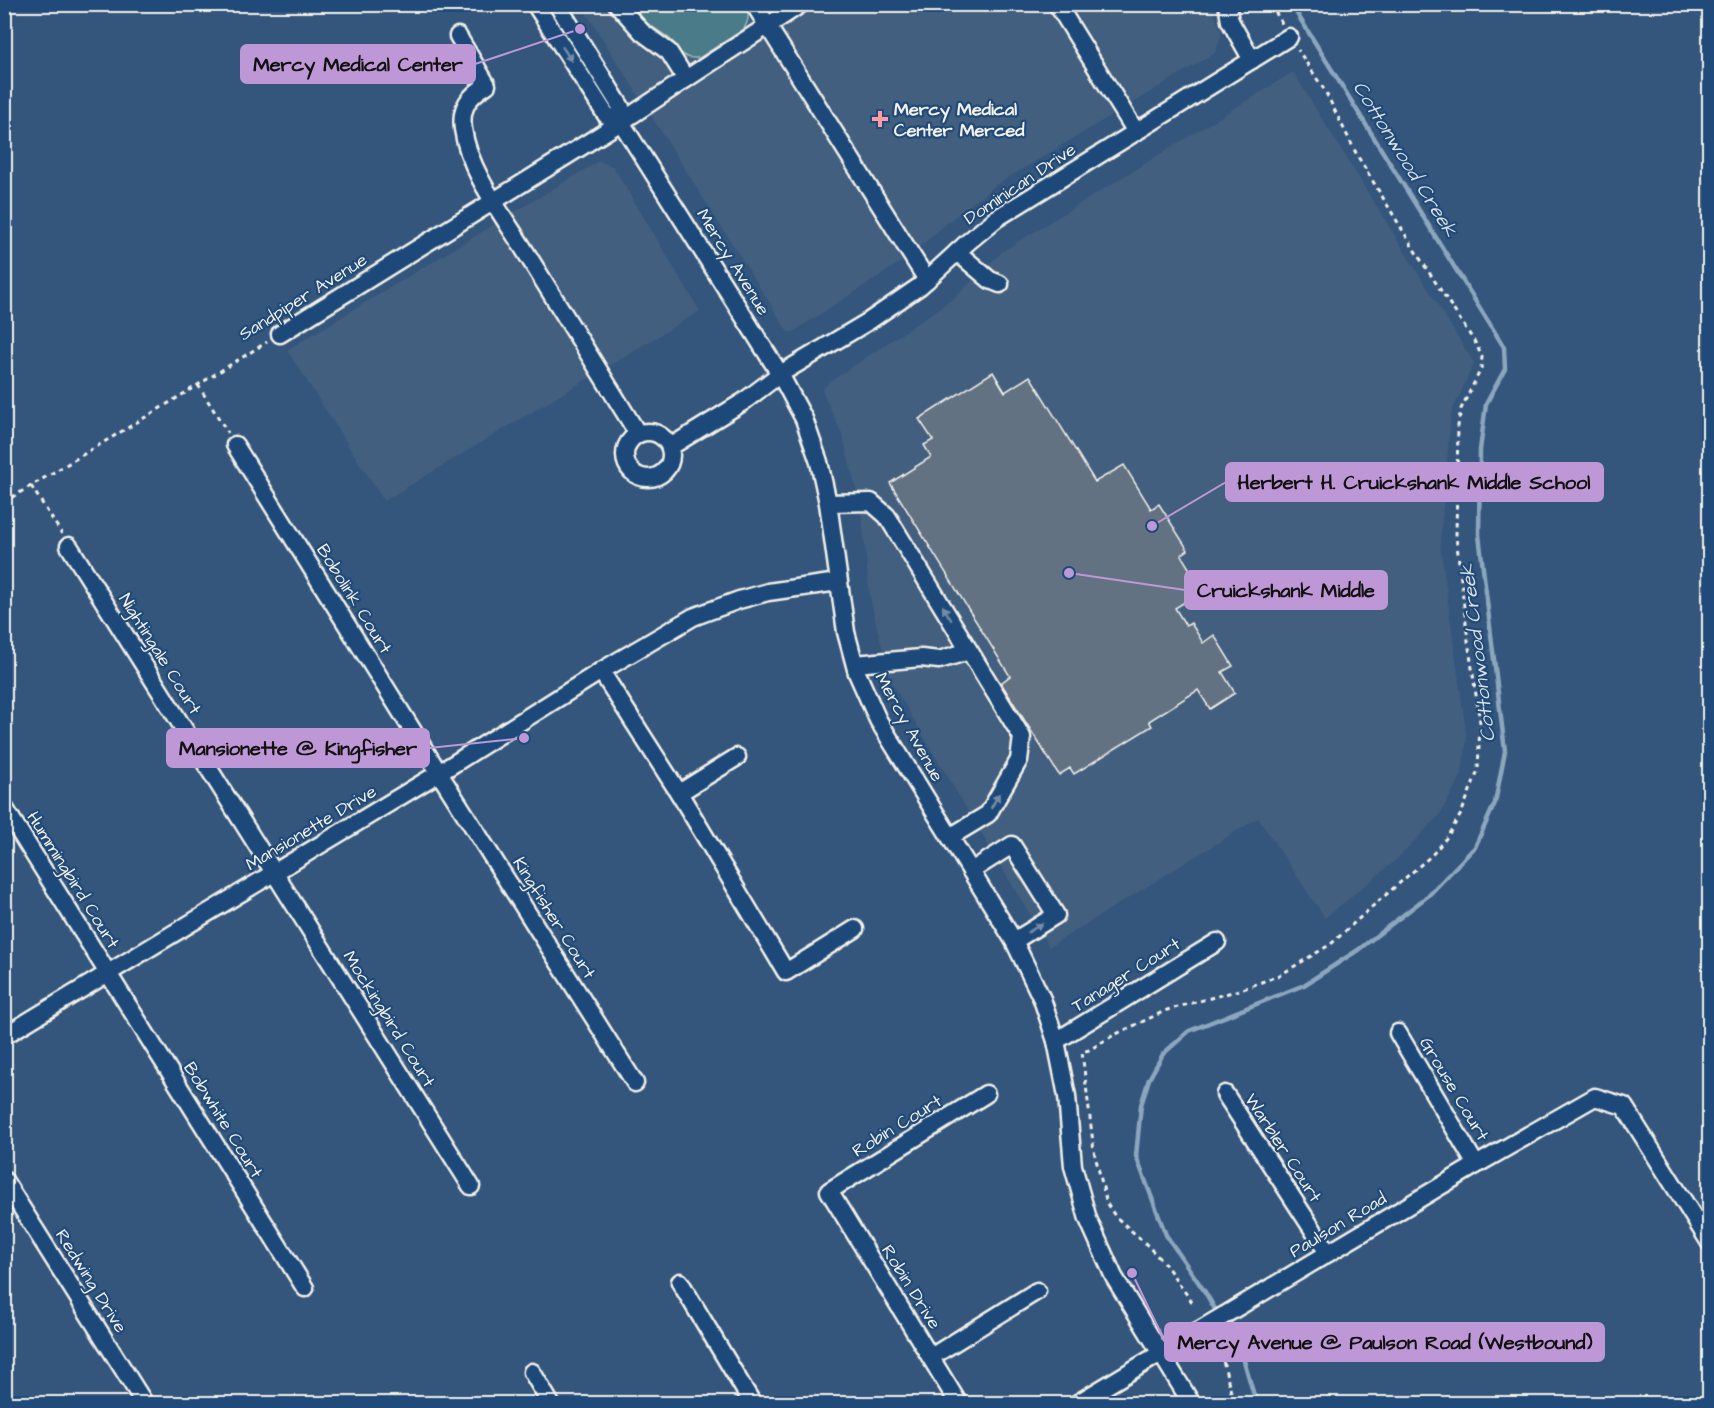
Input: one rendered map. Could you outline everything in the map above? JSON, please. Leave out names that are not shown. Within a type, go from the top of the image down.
[{"type":"street","name":"Mercy Avenue","points":[[536,4],[606,115],[621,122]]},
{"type":"street","name":"Mercy Avenue","points":[[557,4],[621,107],[621,122],[780,374],[804,419],[819,462],[828,503],[846,632],[855,664],[878,720],[1014,941],[1042,999],[1056,1041],[1067,1096],[1073,1166],[1088,1219],[1114,1277],[1192,1404]]},
{"type":"street","points":[[617,4],[642,32],[669,52],[686,79]]},
{"type":"street","points":[[754,4],[927,280]]},
{"type":"street","name":"Sandpiper Avenue","points":[[280,334],[621,122],[801,4]]},
{"type":"street","points":[[1057,4],[1136,132]]},
{"type":"street","points":[[1227,4],[1230,21],[1252,60]]},
{"type":"street","points":[[458,36],[487,85],[474,93],[464,107],[463,127],[468,151],[494,201],[638,434]]},
{"type":"street","name":"Dominican Drive","points":[[670,447],[743,402],[780,374],[869,321],[920,286],[997,218],[1289,37]]},
{"type":"street","points":[[957,252],[990,280],[1000,284]]},
{"type":"street","points":[[653,432],[666,440],[672,454],[668,469],[662,475],[647,479],[639,477],[628,467],[625,459],[627,445],[638,434],[653,432]]},
{"type":"street","name":"Bobolink Court","points":[[236,445],[439,773]]},
{"type":"street","points":[[828,503],[871,502],[887,516],[1022,737],[1019,760],[988,814],[950,837]]},
{"type":"street","name":"Nightingale Court","points":[[69,546],[274,873]]},
{"type":"street","name":"Mansionette Drive","points":[[4,1036],[439,773],[600,671],[693,617],[768,592],[838,582]]},
{"type":"street","points":[[855,664],[921,658],[939,660],[969,651]]},
{"type":"street","points":[[600,671],[679,793],[786,972],[855,929]]},
{"type":"street","points":[[679,793],[737,757]]},
{"type":"street","name":"Kingfisher Court","points":[[439,773],[635,1083]]},
{"type":"street","name":"Hummingbird Court","points":[[4,807],[108,974]]},
{"type":"street","points":[[971,871],[1012,845],[1056,915],[1014,941]]},
{"type":"street","name":"Mockingbird Court","points":[[274,873],[471,1186]]},
{"type":"street","name":"Tanager Court","points":[[1056,1041],[1217,942]]},
{"type":"street","name":"Bobwhite Court","points":[[108,974],[305,1288]]},
{"type":"street","name":"Grouse Court","points":[[1398,1033],[1476,1165]]},
{"type":"street","name":"Robin Court","points":[[829,1191],[986,1094]]},
{"type":"street","name":"Warbler Court","points":[[1225,1095],[1328,1253]]},
{"type":"street","name":"Paulson Road","points":[[1077,1404],[1476,1165],[1595,1097],[1624,1106],[1710,1243]]},
{"type":"street","name":"Redwing Drive","points":[[4,1180],[145,1404]]},
{"type":"street","name":"Robin Drive","points":[[829,1191],[959,1404]]},
{"type":"street","points":[[680,1282],[753,1404]]},
{"type":"street","points":[[931,1357],[1037,1291]]},
{"type":"street","points":[[532,1372],[551,1404]]},
{"type":"path","points":[[1192,1302],[1165,1264],[1115,1216],[1107,1204],[1094,1152],[1082,1052],[1167,1010],[1243,989],[1280,975],[1331,944],[1432,855],[1447,837],[1469,795],[1478,770],[1479,754],[1480,722],[1456,536],[1458,426],[1461,409],[1480,369],[1482,357],[1357,155],[1325,91],[1289,37],[1271,4]]},
{"type":"path","name":"Sandpiper Avenue","points":[[4,502],[280,334]]},
{"type":"path","points":[[198,386],[236,445]]},
{"type":"path","points":[[32,486],[69,546]]},
{"type":"path","points":[[1221,1353],[1234,1404]]},
{"type":"shaded area","name":"Mercy Medical Center Merced","points":[[1210,4],[1222,33],[1215,53],[996,185],[904,260],[793,332],[788,332],[581,5]]},
{"type":"shaded area","points":[[1293,72],[1474,363],[1451,414],[1440,543],[1467,740],[1461,777],[1439,816],[1396,860],[1325,918],[1258,818],[1049,947],[890,680],[870,598],[861,509],[843,437],[822,390],[828,383],[953,299],[1003,251]]},
{"type":"shaded area","points":[[599,161],[613,166],[700,311],[384,501],[287,350]]},
{"type":"green space","points":[[632,4],[744,5],[748,18],[743,30],[699,58],[690,58],[681,53],[674,43],[635,13],[631,7]]},
{"type":"building","points":[[993,372],[1005,392],[1030,376],[1095,482],[1124,465],[1151,509],[1159,504],[1188,550],[1181,555],[1203,591],[1175,608],[1186,626],[1191,623],[1203,643],[1214,635],[1233,666],[1222,672],[1235,693],[1210,709],[1198,690],[1149,721],[1152,726],[1074,774],[1070,768],[1059,775],[1001,683],[1010,676],[890,483],[931,457],[924,445],[933,440],[919,419]]},
{"type":"waterway","name":"Cottonwood Creek","points":[[1218,1314],[1166,1235],[1136,1156],[1141,1105],[1149,1079],[1163,1054],[1189,1031],[1304,985],[1358,950],[1429,895],[1475,847],[1495,803],[1505,751],[1479,535],[1480,450],[1486,404],[1505,369],[1504,347],[1291,4]]},
{"type":"waterway","name":"Cottonwood Creek","points":[[1222,1321],[1242,1354],[1258,1404]]},
{"type":"place","name":"Mercy Medical Center","points":[[580,29]]},
{"type":"place","name":"Mercy Medical Center Merced","points":[[880,119]]},
{"type":"place","name":"Herbert H. Cruickshank Middle School","points":[[1152,526]]},
{"type":"place","name":"Cruickshank Middle","points":[[1069,573]]},
{"type":"place","name":"Mansionette @ Kingfisher","points":[[524,738]]},
{"type":"place","name":"Mercy Avenue @ Paulson Road (Westbound)","points":[[1132,1273]]}]
